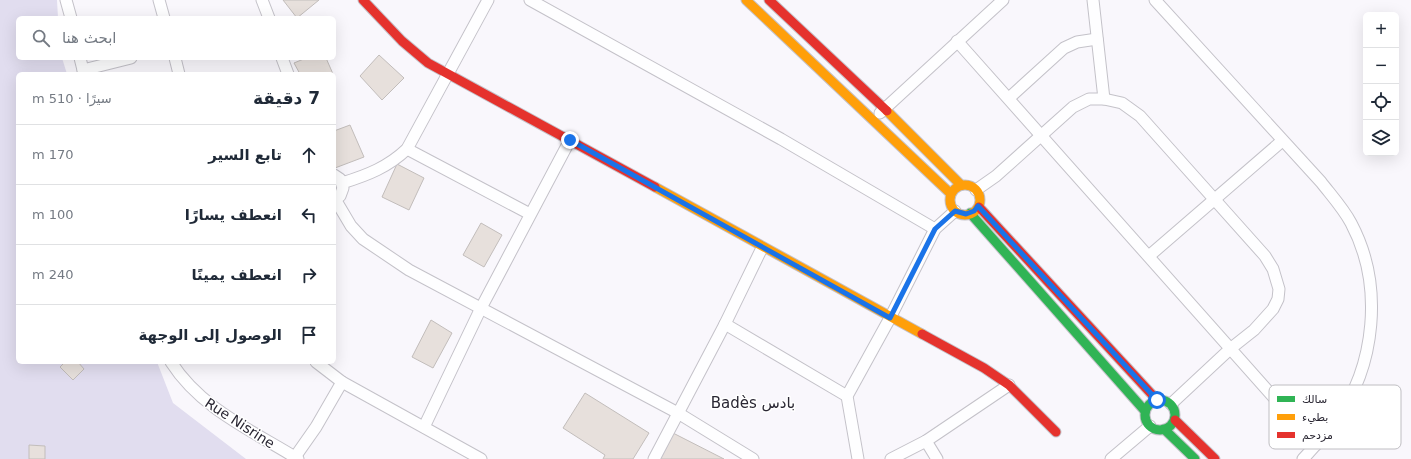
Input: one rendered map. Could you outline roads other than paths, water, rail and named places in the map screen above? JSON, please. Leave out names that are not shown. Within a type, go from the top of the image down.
[{"type":"street","points":[[66,0],[70,16]]},
{"type":"street","points":[[159,0],[163,16]]},
{"type":"street","points":[[262,0],[267,16]]},
{"type":"street","points":[[363,0],[393,34],[410,49],[447,74],[570,140],[762,248],[984,368],[1009,385],[1056,432]]},
{"type":"street","points":[[342,183],[372,174],[395,160],[407,149],[488,0]]},
{"type":"street","points":[[530,0],[781,139],[935,229]]},
{"type":"street","points":[[746,0],[874,119],[951,194]]},
{"type":"street","points":[[769,0],[885,109],[961,185]]},
{"type":"street","points":[[874,119],[1003,0]]},
{"type":"street","points":[[1093,0],[1104,99]]},
{"type":"street","points":[[1155,0],[1321,182],[1340,206],[1351,224],[1359,242],[1368,272],[1372,296],[1371,331],[1358,379],[1355,385]]},
{"type":"street","points":[[1009,98],[1064,48],[1076,42],[1097,39]]},
{"type":"street","points":[[957,41],[1269,393]]},
{"type":"street","points":[[81,60],[84,72],[124,60]]},
{"type":"street","points":[[176,60],[178,72]]},
{"type":"street","points":[[283,60],[287,72]]},
{"type":"street","points":[[976,190],[1081,102],[1104,99],[1122,103],[1140,116],[1265,256],[1273,269],[1279,289],[1278,299],[1267,318],[1230,349],[1171,404]]},
{"type":"street","points":[[424,427],[481,308],[570,140]]},
{"type":"street","points":[[1149,256],[1216,200],[1282,141]]},
{"type":"street","points":[[407,149],[530,214]]},
{"type":"street","points":[[336,176],[342,183],[342,192],[336,198]]},
{"type":"street","points":[[966,185],[976,190],[979,198],[978,206],[970,214],[962,214],[955,211],[950,200],[951,194],[957,187],[966,185]]},
{"type":"street","points":[[336,201],[351,226],[363,239],[383,254],[429,282],[481,308],[678,413],[753,459]]},
{"type":"street","points":[[978,206],[1157,400]]},
{"type":"street","points":[[858,459],[847,396],[890,318],[935,229],[955,211]]},
{"type":"street","points":[[970,214],[1145,411],[1145,416],[1150,426],[1159,430],[1164,429],[1174,420],[1175,412],[1171,404],[1162,399],[1152,402],[1145,411]]},
{"type":"street","points":[[654,459],[725,324],[762,248]]},
{"type":"street","points":[[1071,328],[1082,319]]},
{"type":"street","points":[[725,324],[847,396]]},
{"type":"street","name":"Rue Nisrine","points":[[175,364],[201,398],[227,418],[297,458]]},
{"type":"street","points":[[319,364],[342,382],[481,459]]},
{"type":"street","points":[[297,458],[342,382]]},
{"type":"street","points":[[891,459],[926,441],[1009,385]]},
{"type":"street","points":[[1174,420],[1215,459]]},
{"type":"street","points":[[1112,459],[1150,426]]},
{"type":"street","points":[[1164,429],[1195,459]]},
{"type":"street","points":[[926,441],[937,459]]},
{"type":"street","points":[[1303,459],[1312,449]]},
{"type":"district","name":"Badès بادس","points":[[753,403]]}]
